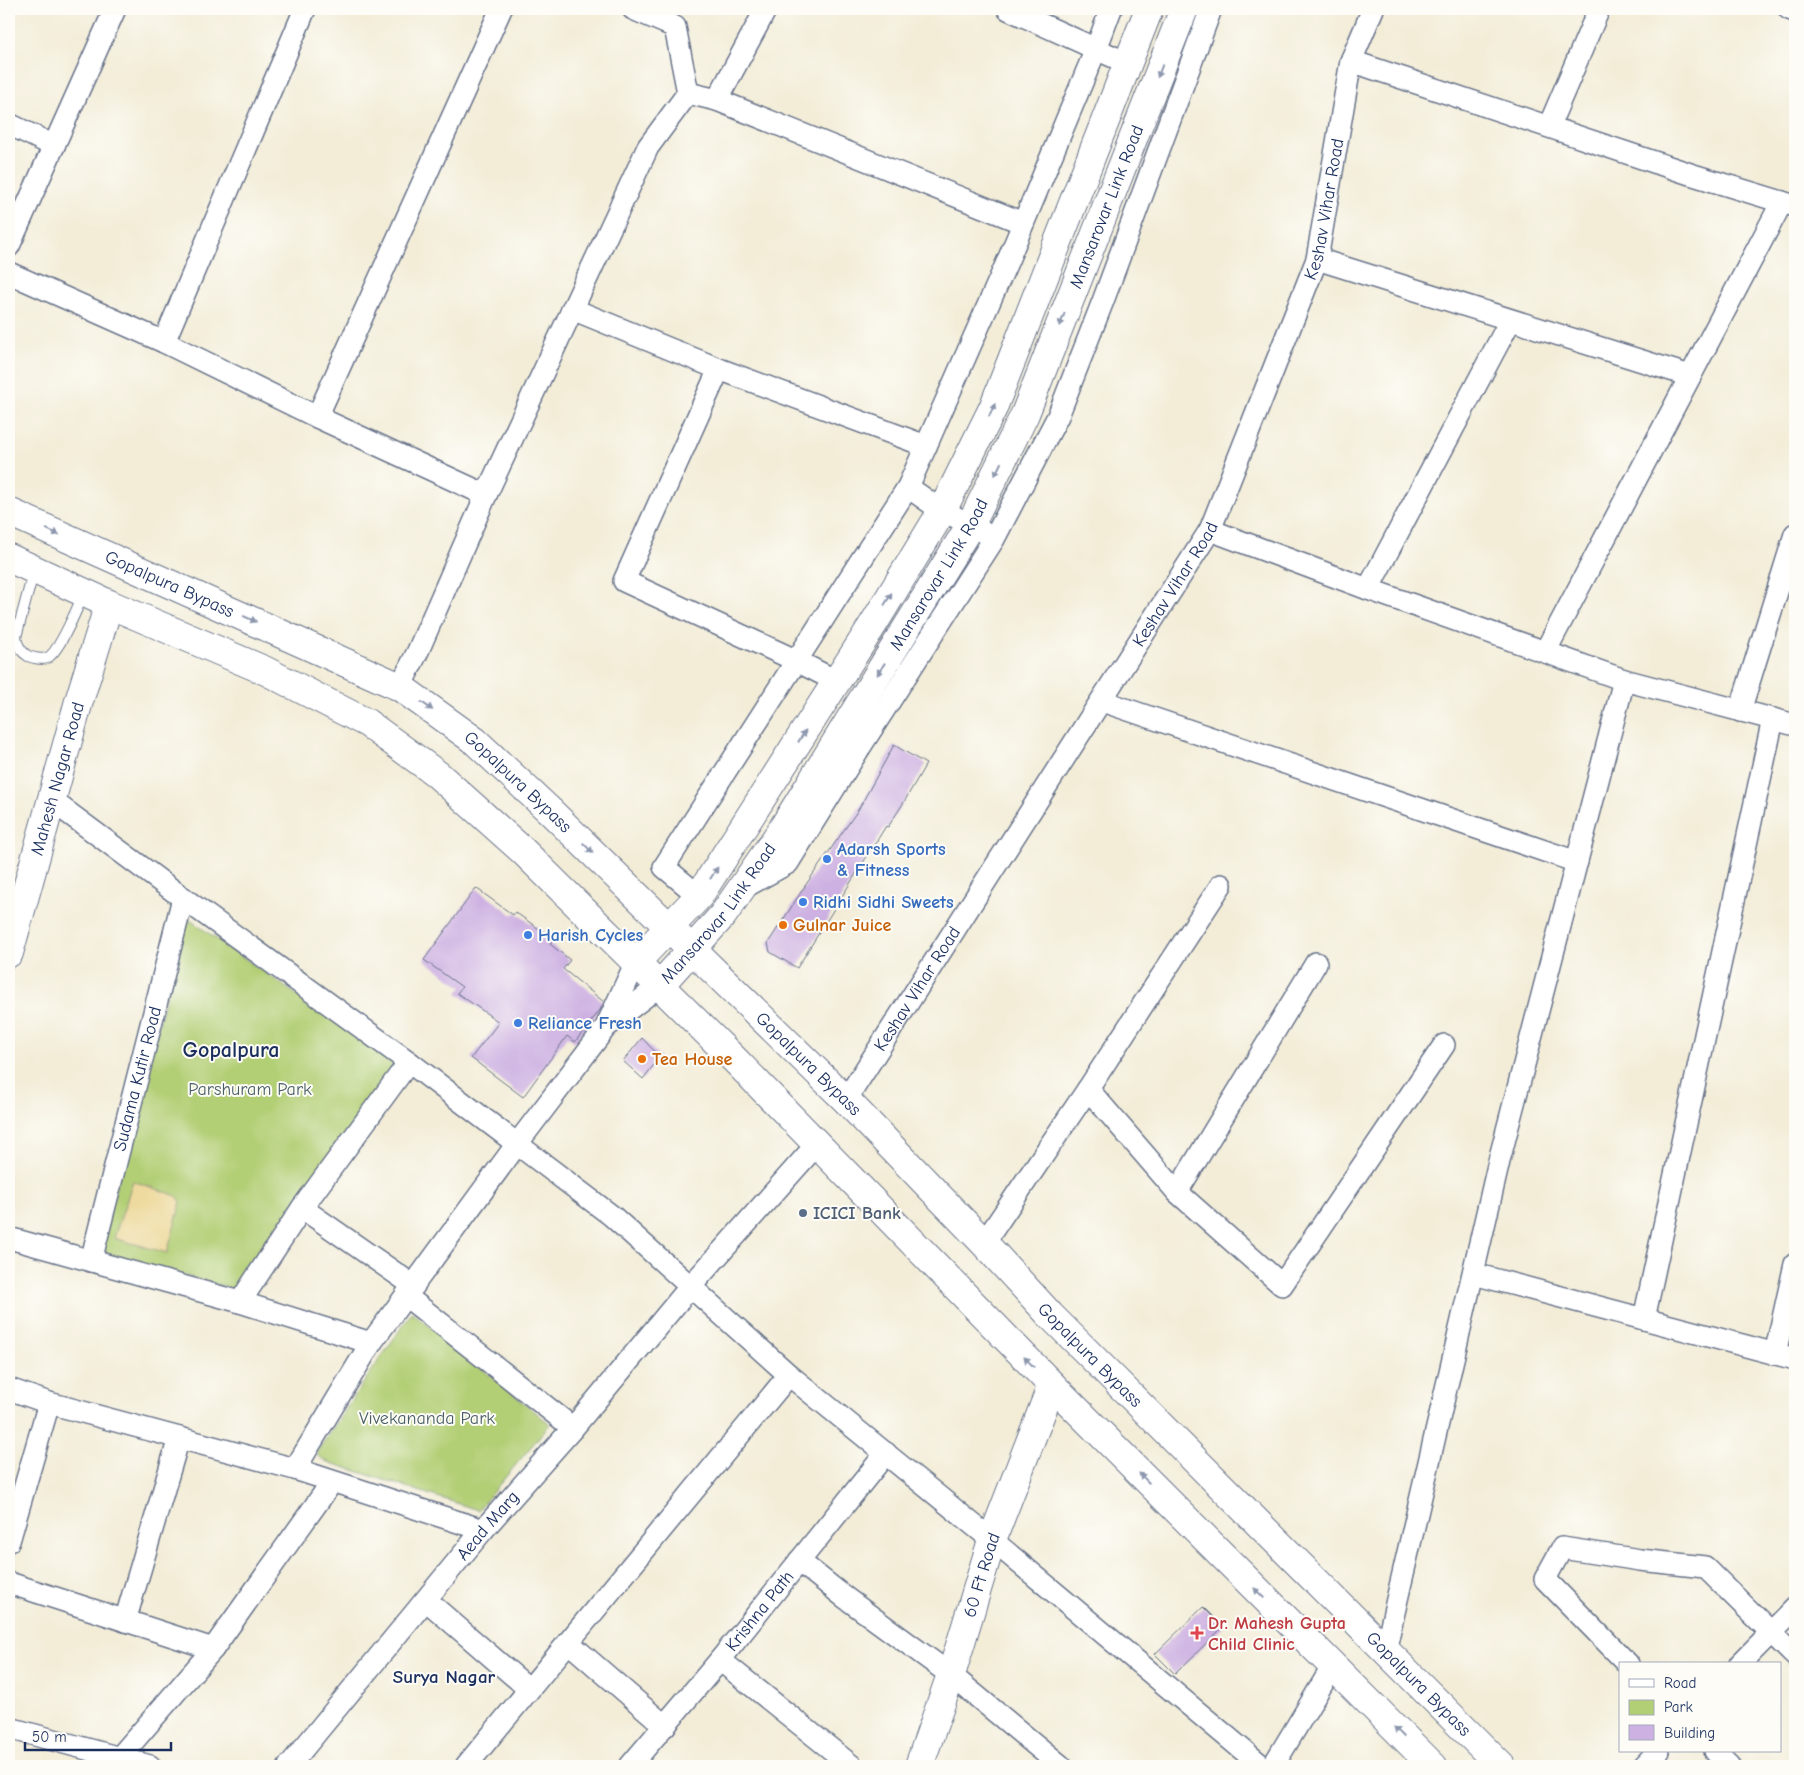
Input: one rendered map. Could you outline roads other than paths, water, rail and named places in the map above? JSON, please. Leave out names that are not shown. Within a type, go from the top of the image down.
[{"type":"main road","name":"Mansarovar Link Road","points":[[636,962],[699,896],[942,510],[993,408],[1148,9]]},
{"type":"main road","name":"Mansarovar Link Road","points":[[659,986],[723,915],[782,831],[971,524],[1025,414],[1185,39],[1184,9]]},
{"type":"main road","name":"Gopalpura Bypass","points":[[9,512],[400,687],[475,741],[551,812],[846,1100],[984,1243],[1050,1315],[1501,1766]]},
{"type":"main road","points":[[9,558],[109,604],[266,671],[367,723],[437,774],[516,844],[636,962],[1052,1385],[1433,1766]]},
{"type":"main road","name":"Mahesh Nagar Road","points":[[9,952],[79,701],[109,604]]},
{"type":"main road","name":"60 Ft Road","points":[[918,1766],[951,1675],[992,1540],[1052,1385]]},
{"type":"street","points":[[9,246],[115,9]]},
{"type":"street","points":[[317,417],[501,9]]},
{"type":"street","points":[[400,687],[418,652],[486,495],[648,147],[688,94],[675,27],[633,9]]},
{"type":"street","points":[[717,100],[766,9]]},
{"type":"street","points":[[1008,9],[1127,63]]},
{"type":"street","points":[[699,896],[664,867],[908,487],[987,308],[1111,9]]},
{"type":"street","points":[[741,889],[788,863],[994,539],[1058,416],[1103,301],[1185,39],[1211,9]]},
{"type":"street","name":"Keshav Vihar Road","points":[[846,1100],[1210,530],[1317,259],[1352,61],[1373,9]]},
{"type":"street","points":[[1548,126],[1599,9]]},
{"type":"street","points":[[1789,9],[1795,11]]},
{"type":"street","points":[[164,342],[302,10]]},
{"type":"street","points":[[1352,61],[1690,174],[1788,204],[1690,376],[1545,652]]},
{"type":"street","points":[[688,94],[717,100],[1023,223]]},
{"type":"street","points":[[9,124],[54,146]]},
{"type":"street","points":[[1317,259],[1690,376]]},
{"type":"street","points":[[9,273],[164,342],[317,417],[486,495]]},
{"type":"street","points":[[572,309],[719,368],[926,446]]},
{"type":"street","points":[[1368,589],[1510,321]]},
{"type":"street","points":[[719,368],[624,581],[796,660],[836,681]]},
{"type":"street","points":[[908,487],[942,510],[971,524],[994,539]]},
{"type":"street","points":[[1210,530],[1368,589],[1624,680],[1795,725]]},
{"type":"street","points":[[1740,711],[1795,534]]},
{"type":"street","points":[[1386,1651],[1500,1157],[1624,680]]},
{"type":"street","points":[[1102,701],[1577,862]]},
{"type":"street","points":[[1644,1319],[1773,720]]},
{"type":"street","points":[[51,800],[409,1062],[612,1216],[789,1375],[992,1540],[1262,1766]]},
{"type":"street","points":[[984,1243],[1088,1089],[1221,885]]},
{"type":"street","name":"Sudama Kutir Road","points":[[91,1261],[183,898]]},
{"type":"street","name":"Mansarovar Link Road","points":[[606,1027],[636,962]]},
{"type":"street","points":[[1177,1192],[1316,963]]},
{"type":"street","name":"Mansarovar Link Road","points":[[606,1027],[659,986]]},
{"type":"street","points":[[295,1469],[371,1343],[517,1144],[606,1027]]},
{"type":"street","points":[[1088,1089],[1177,1192],[1282,1284],[1444,1045]]},
{"type":"street","points":[[240,1302],[302,1208],[409,1062]]},
{"type":"street","name":"Aead Marg","points":[[289,1766],[483,1530],[573,1428],[690,1287],[817,1144]]},
{"type":"street","points":[[302,1208],[410,1291],[573,1428]]},
{"type":"street","points":[[9,1238],[240,1302],[371,1343]]},
{"type":"street","points":[[1474,1274],[1785,1356],[1795,1264]]},
{"type":"street","points":[[466,1766],[789,1375]]},
{"type":"street","points":[[9,1389],[50,1403],[295,1469],[483,1530]]},
{"type":"street","points":[[9,1541],[50,1403]]},
{"type":"street","points":[[125,1621],[179,1438]]},
{"type":"street","name":"Krishna Path","points":[[630,1766],[720,1660],[886,1453]]},
{"type":"street","points":[[119,1758],[213,1649],[332,1482]]},
{"type":"street","points":[[1626,1662],[1545,1579],[1562,1548],[1705,1567],[1795,1656]]},
{"type":"street","points":[[799,1561],[843,1596],[951,1675],[1061,1766]]},
{"type":"street","points":[[9,1583],[213,1649]]},
{"type":"street","points":[[426,1600],[529,1689]]},
{"type":"street","points":[[1742,1662],[1769,1632],[1795,1608]]},
{"type":"street","points":[[568,1642],[665,1726]]},
{"type":"street","points":[[720,1660],[847,1765]]},
{"type":"street","points":[[1273,1766],[1333,1666]]},
{"type":"street","points":[[9,1728],[150,1766]]},
{"type":"street","points":[[1644,1766],[1657,1752]]},
{"type":"street","points":[[1716,1752],[1730,1766]]},
{"type":"lane","points":[[34,570],[16,636],[20,650],[29,656],[41,659],[48,658],[53,654],[60,644],[84,592]]},
{"type":"place","name":"Adarsh Sports & Fitness","points":[[827,859]]},
{"type":"place","name":"Ridhi Sidhi Sweets","points":[[803,902]]},
{"type":"place","name":"Gulnar Juice","points":[[783,925]]},
{"type":"place","name":"Harish Cycles","points":[[528,935]]},
{"type":"place","name":"Reliance Fresh","points":[[518,1023]]},
{"type":"place","name":"Tea House","points":[[642,1059]]},
{"type":"place","name":"ICICI Bank","points":[[803,1213]]},
{"type":"place","name":"Dr. Mahesh Gupta Child Clinic","points":[[1197,1633]]},
{"type":"district","name":"Gopalpura","points":[[231,1049]]},
{"type":"district","name":"Surya Nagar","points":[[444,1676]]},
{"type":"park label","name":"Parshuram Park","points":[[250,1089]]},
{"type":"park label","name":"Vivekananda Park","points":[[427,1418]]}]
